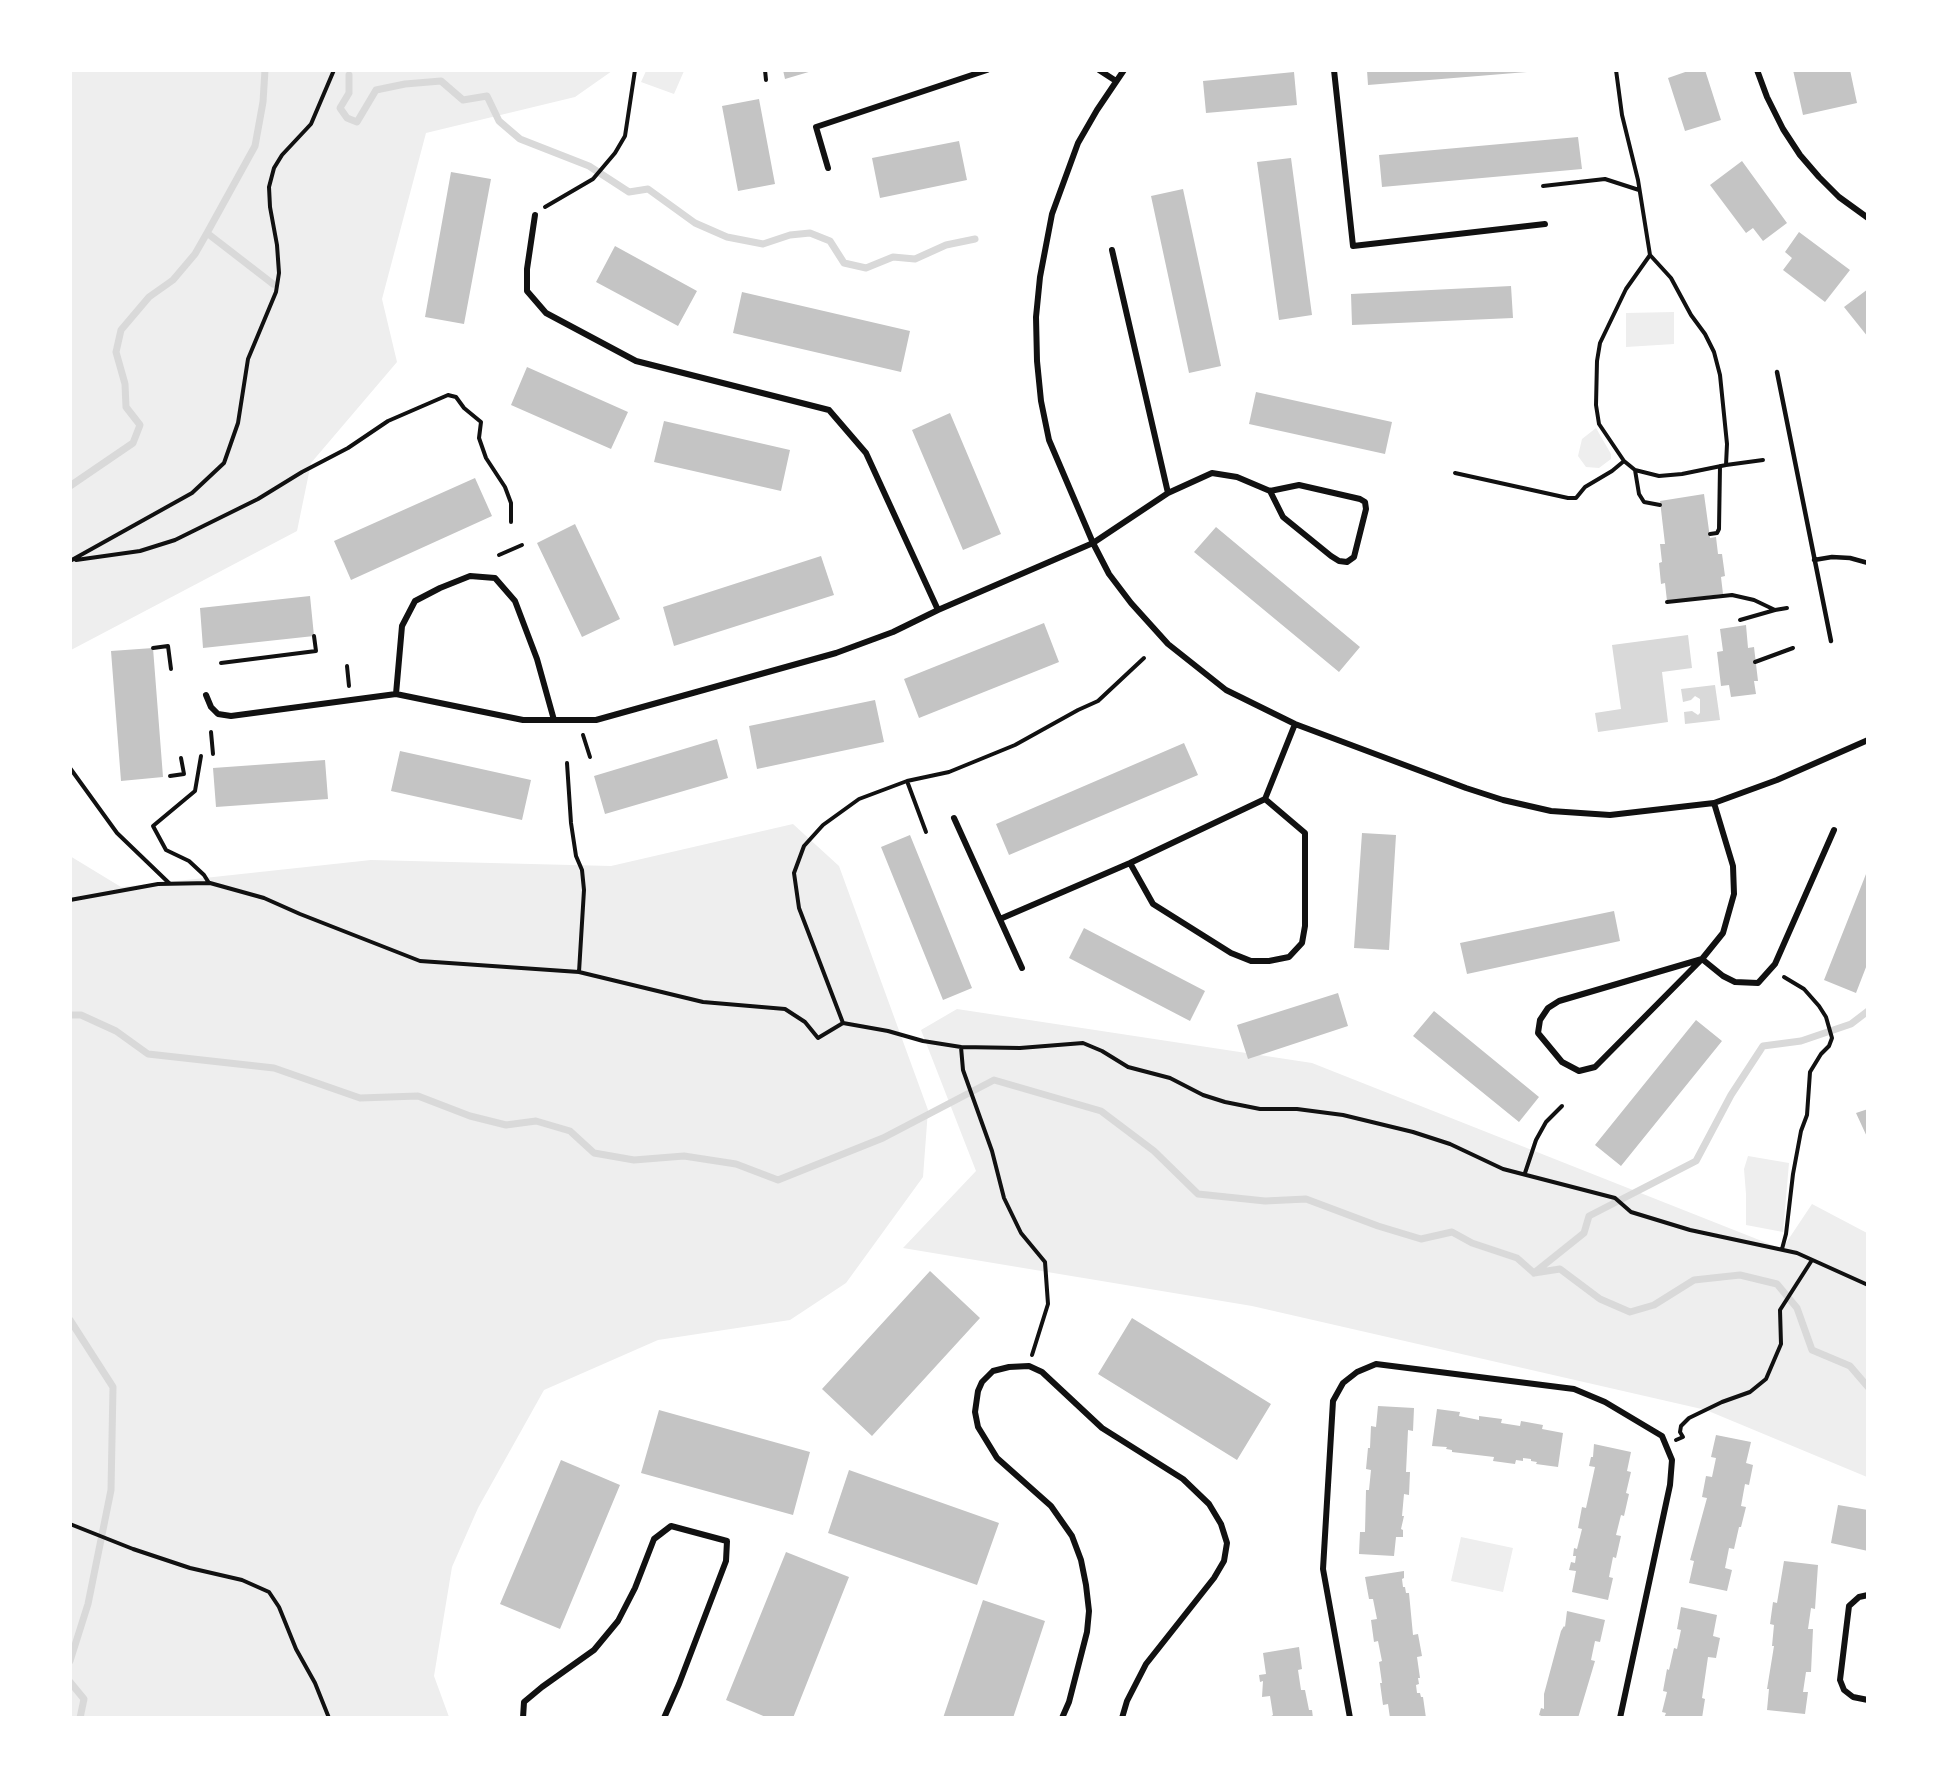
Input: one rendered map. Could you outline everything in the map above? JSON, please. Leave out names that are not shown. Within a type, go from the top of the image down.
[{"type":"street","points":[[828,168],[816,127],[987,70]]},
{"type":"street","points":[[1099,70],[1116,81]]},
{"type":"street","points":[[1124,70],[1077,143],[1063,179],[1044,248],[1036,317],[1036,361],[1049,440],[1093,543],[1109,574],[1131,603],[1168,644],[1226,690],[1295,724],[1466,788],[1503,800],[1551,811],[1610,815],[1714,803],[1777,780],[1868,740]]},
{"type":"street","points":[[1334,70],[1353,246],[1545,224]]},
{"type":"street","points":[[1757,70],[1783,129],[1800,155],[1839,197],[1868,218]]},
{"type":"street","points":[[535,214],[527,269],[527,291],[546,314],[636,362],[829,410],[866,453],[938,610]]},
{"type":"street","points":[[1112,250],[1168,493]]},
{"type":"street","points":[[206,694],[211,707],[218,714],[231,716],[396,694],[523,720],[596,720],[836,653],[893,632],[938,610],[1093,543],[1168,493],[1212,473],[1237,477],[1270,491],[1299,485],[1360,499],[1365,502],[1366,509],[1354,557],[1347,562],[1339,561],[1331,556],[1283,517],[1270,491]]},
{"type":"street","points":[[396,694],[402,626],[415,601],[470,576],[495,578],[515,601],[537,659],[554,720]]},
{"type":"street","points":[[1000,920],[1130,863],[1265,799],[1295,724]]},
{"type":"street","points":[[1130,863],[1153,904],[1231,953],[1251,960],[1269,961],[1288,957],[1302,943],[1305,926],[1305,833],[1265,799]]},
{"type":"street","points":[[1702,959],[1559,1001],[1548,1008],[1540,1020],[1538,1033],[1562,1062],[1579,1071],[1595,1067],[1702,959],[1723,933],[1734,894],[1733,866],[1714,803]]},
{"type":"street","points":[[954,818],[1022,968]]},
{"type":"street","points":[[1702,959],[1723,976],[1735,982],[1758,983],[1767,975],[1775,964],[1834,830]]},
{"type":"street","points":[[1350,1718],[1323,1569],[1333,1401],[1343,1383],[1357,1371],[1376,1364],[1574,1389],[1605,1402],[1662,1436],[1672,1460],[1670,1485],[1620,1718]]},
{"type":"street","points":[[1062,1718],[1069,1702],[1087,1632],[1088,1602],[1081,1560],[1072,1536],[1051,1506],[997,1458],[978,1427],[975,1412],[978,1391],[982,1382],[993,1371],[1009,1367],[1029,1366],[1042,1372],[1102,1428],[1183,1479],[1209,1504],[1221,1524],[1227,1543],[1224,1562],[1146,1664],[1127,1701],[1122,1718]]},
{"type":"street","points":[[523,1718],[524,1702],[594,1650],[618,1621],[635,1588],[654,1539],[671,1526],[727,1541],[726,1562],[664,1718]]},
{"type":"street","points":[[1868,1594],[1858,1597],[1849,1606],[1840,1680],[1844,1690],[1852,1697],[1868,1700]]},
{"type":"lane","points":[[1777,372],[1831,641]]},
{"type":"lane","points":[[1814,560],[1832,557],[1850,558],[1868,563]]},
{"type":"path","points":[[71,561],[192,493],[224,463],[238,423],[248,359],[276,291],[279,273],[269,187],[274,168],[282,155],[311,124],[334,70]]},
{"type":"path","points":[[554,200],[593,179],[615,153],[625,136],[635,70]]},
{"type":"path","points":[[765,70],[766,80]]},
{"type":"path","points":[[1616,70],[1622,115],[1640,190],[1650,255],[1671,278],[1714,352],[1720,375],[1727,444],[1723,465],[1719,530],[1717,533],[1710,534]]},
{"type":"path","points":[[1543,186],[1605,178],[1640,190]]},
{"type":"path","points":[[1650,255],[1626,289],[1600,343],[1597,361],[1596,405],[1599,424],[1624,461],[1635,470],[1659,476],[1763,460]]},
{"type":"path","points":[[71,561],[140,551],[175,540],[258,499],[348,448],[388,421],[448,395],[456,397],[464,408],[481,422],[479,438],[486,458],[505,487],[511,503],[511,522]]},
{"type":"path","points":[[1455,473],[1576,498],[1585,487],[1624,461]]},
{"type":"path","points":[[1635,470],[1639,494],[1644,502],[1660,505]]},
{"type":"path","points":[[499,555],[522,545]]},
{"type":"path","points":[[1667,602],[1732,595],[1754,600],[1775,610]]},
{"type":"path","points":[[1740,620],[1787,609]]},
{"type":"path","points":[[221,663],[316,651],[314,636]]},
{"type":"path","points":[[153,648],[168,646],[171,669]]},
{"type":"path","points":[[1755,662],[1793,648]]},
{"type":"path","points":[[843,1023],[800,908],[794,873],[804,846],[824,825],[859,799],[907,781],[949,772],[1015,745],[1098,701],[1144,658]]},
{"type":"path","points":[[347,666],[349,686]]},
{"type":"path","points":[[211,732],[213,754]]},
{"type":"path","points":[[583,735],[590,757]]},
{"type":"path","points":[[201,756],[195,791],[153,826],[166,850],[189,861],[210,883]]},
{"type":"path","points":[[170,776],[184,774],[182,758]]},
{"type":"path","points":[[567,763],[571,823],[576,855],[582,870],[584,890],[579,972]]},
{"type":"path","points":[[70,768],[117,833],[170,884]]},
{"type":"path","points":[[907,781],[926,832]]},
{"type":"path","points":[[70,900],[170,884],[210,883],[264,898],[420,961],[579,972],[703,1002],[785,1009],[805,1022],[818,1038],[843,1023],[961,1047],[1020,1048],[1083,1043],[1128,1066],[1170,1078],[1203,1095],[1225,1102],[1260,1109],[1297,1109],[1343,1115],[1376,1122],[1450,1144],[1503,1169],[1615,1198],[1631,1212],[1690,1230],[1797,1253],[1868,1286]]},
{"type":"path","points":[[1782,1249],[1786,1234],[1792,1174],[1801,1131],[1807,1115],[1809,1072],[1829,1046],[1832,1038],[1826,1017],[1804,989],[1784,977]]},
{"type":"path","points":[[961,1047],[963,1070],[978,1109],[1011,1216],[1021,1233],[1045,1262],[1048,1304],[1029,1366]]},
{"type":"path","points":[[1525,1173],[1536,1140],[1546,1122],[1562,1106]]},
{"type":"path","points":[[1666,1446],[1683,1437],[1680,1432],[1681,1426],[1689,1418],[1750,1392],[1766,1379],[1781,1344],[1780,1310],[1812,1260]]},
{"type":"path","points":[[72,1525],[133,1549],[190,1568],[242,1580],[269,1592],[279,1607],[329,1718]]},
{"type":"shaded area","points":[[71,71],[612,71],[575,97],[426,133],[382,299],[397,362],[311,463],[297,531],[71,650]]},
{"type":"shaded area","points":[[646,71],[684,71],[674,94],[641,82]]},
{"type":"shaded area","points":[[1674,312],[1674,344],[1626,347],[1626,313]]},
{"type":"shaded area","points":[[1596,428],[1611,454],[1611,459],[1599,468],[1586,467],[1578,456],[1582,439]]},
{"type":"shaded area","points":[[1688,635],[1692,668],[1662,672],[1668,722],[1598,732],[1595,713],[1621,709],[1612,645]]},
{"type":"shaded area","points":[[1715,685],[1720,720],[1685,724],[1684,712],[1692,711],[1698,715],[1700,713],[1700,699],[1695,696],[1683,702],[1681,689]]},
{"type":"shaded area","points":[[793,824],[839,866],[928,1110],[923,1177],[846,1283],[790,1320],[658,1340],[544,1390],[478,1508],[452,1567],[434,1676],[449,1717],[71,1717],[70,856],[121,887],[371,860],[611,866]]},
{"type":"shaded area","points":[[957,1009],[1312,1063],[1782,1249],[1812,1204],[1867,1233],[1867,1477],[1706,1410],[1252,1306],[903,1248],[976,1171],[921,1030]]},
{"type":"shaded area","points":[[1748,1156],[1789,1163],[1783,1232],[1746,1225],[1744,1169]]},
{"type":"shaded area","points":[[1461,1537],[1513,1548],[1503,1592],[1451,1581]]},
{"type":"building","points":[[783,70],[812,70],[812,71],[785,79]]},
{"type":"building","points":[[1367,70],[1527,70],[1527,72],[1368,85]]},
{"type":"building","points":[[1691,70],[1705,70],[1721,120],[1685,131],[1668,78]]},
{"type":"building","points":[[1793,70],[1850,70],[1857,103],[1803,115]]},
{"type":"building","points":[[1294,72],[1297,105],[1206,113],[1203,81]]},
{"type":"building","points":[[759,99],[775,184],[738,191],[722,106]]},
{"type":"building","points":[[1578,137],[1582,169],[1382,187],[1379,155]]},
{"type":"building","points":[[959,141],[967,180],[880,198],[872,158]]},
{"type":"building","points":[[1291,158],[1312,315],[1279,320],[1257,162]]},
{"type":"building","points":[[1742,161],[1787,223],[1763,241],[1753,228],[1746,233],[1710,185]]},
{"type":"building","points":[[451,172],[491,179],[464,324],[425,317]]},
{"type":"building","points":[[1183,189],[1221,366],[1189,373],[1151,196]]},
{"type":"building","points":[[1799,232],[1850,270],[1825,302],[1783,270],[1792,258],[1785,252]]},
{"type":"building","points":[[615,246],[697,291],[678,326],[596,282]]},
{"type":"building","points":[[1511,286],[1513,318],[1352,325],[1351,294]]},
{"type":"building","points":[[1868,289],[1868,337],[1844,307]]},
{"type":"building","points":[[742,292],[910,331],[901,372],[733,333]]},
{"type":"building","points":[[527,367],[628,412],[611,449],[511,405]]},
{"type":"building","points":[[1256,392],[1392,422],[1385,454],[1249,424]]},
{"type":"building","points":[[950,413],[1001,534],[963,550],[912,430]]},
{"type":"building","points":[[664,421],[790,450],[781,491],[654,462]]},
{"type":"building","points":[[475,478],[492,516],[351,580],[334,541]]},
{"type":"building","points":[[1704,494],[1710,538],[1716,537],[1718,554],[1722,554],[1725,576],[1721,577],[1723,594],[1667,601],[1665,583],[1661,584],[1659,563],[1662,562],[1660,544],[1665,544],[1660,501]]},
{"type":"building","points":[[575,524],[620,619],[582,637],[537,543]]},
{"type":"building","points":[[1216,527],[1360,647],[1339,672],[1194,552]]},
{"type":"building","points":[[821,556],[834,595],[674,646],[663,607]]},
{"type":"building","points":[[310,596],[314,636],[203,648],[200,608]]},
{"type":"building","points":[[1044,623],[1059,662],[919,718],[904,679]]},
{"type":"building","points":[[1746,625],[1748,648],[1754,647],[1758,681],[1754,681],[1756,694],[1731,697],[1729,685],[1721,686],[1717,652],[1723,651],[1720,629]]},
{"type":"building","points":[[153,648],[163,777],[121,781],[111,651]]},
{"type":"building","points":[[875,700],[884,742],[757,769],[749,726]]},
{"type":"building","points":[[717,739],[728,778],[605,814],[594,776]]},
{"type":"building","points":[[1184,743],[1198,775],[1009,855],[996,824]]},
{"type":"building","points":[[400,751],[531,780],[522,820],[391,791]]},
{"type":"building","points":[[325,760],[328,799],[216,807],[213,768]]},
{"type":"building","points":[[1362,833],[1396,835],[1389,950],[1354,948]]},
{"type":"building","points":[[910,835],[972,988],[943,1000],[881,847]]},
{"type":"building","points":[[1868,869],[1868,962],[1856,993],[1824,980]]},
{"type":"building","points":[[1614,911],[1620,941],[1467,974],[1460,943]]},
{"type":"building","points":[[1084,928],[1205,991],[1190,1021],[1069,958]]},
{"type":"building","points":[[1338,993],[1348,1026],[1248,1059],[1237,1025]]},
{"type":"building","points":[[1434,1011],[1539,1097],[1519,1122],[1413,1036]]},
{"type":"building","points":[[1696,1020],[1722,1041],[1621,1166],[1595,1145]]},
{"type":"building","points":[[1868,1109],[1868,1139],[1856,1113]]},
{"type":"building","points":[[930,1271],[980,1318],[872,1436],[822,1389]]},
{"type":"building","points":[[1132,1318],[1271,1404],[1237,1460],[1098,1374]]},
{"type":"building","points":[[1378,1406],[1414,1408],[1413,1431],[1408,1430],[1406,1472],[1410,1472],[1409,1495],[1404,1494],[1402,1516],[1404,1516],[1401,1529],[1403,1537],[1396,1537],[1394,1556],[1359,1554],[1360,1532],[1365,1532],[1366,1490],[1369,1490],[1371,1470],[1366,1469],[1368,1448],[1370,1448],[1371,1426],[1376,1427]]},
{"type":"building","points":[[1437,1409],[1460,1412],[1459,1416],[1479,1420],[1479,1416],[1502,1419],[1501,1423],[1520,1426],[1521,1421],[1543,1425],[1542,1429],[1563,1433],[1558,1467],[1536,1464],[1537,1462],[1531,1459],[1523,1458],[1523,1461],[1516,1460],[1515,1464],[1493,1461],[1494,1457],[1452,1452],[1446,1449],[1447,1447],[1432,1446]]},
{"type":"building","points":[[659,1410],[810,1452],[793,1515],[641,1473]]},
{"type":"building","points":[[1716,1435],[1751,1442],[1746,1463],[1753,1465],[1749,1485],[1745,1484],[1741,1506],[1746,1507],[1741,1527],[1739,1527],[1734,1549],[1729,1548],[1725,1568],[1732,1570],[1727,1591],[1689,1583],[1694,1561],[1690,1560],[1707,1498],[1702,1497],[1706,1476],[1712,1477],[1716,1458],[1711,1457]]},
{"type":"building","points":[[1594,1444],[1631,1452],[1627,1471],[1631,1472],[1626,1493],[1629,1494],[1624,1516],[1621,1515],[1616,1535],[1621,1536],[1616,1558],[1613,1557],[1609,1577],[1613,1578],[1608,1600],[1572,1592],[1576,1571],[1569,1570],[1571,1562],[1575,1563],[1574,1548],[1577,1549],[1582,1529],[1578,1528],[1582,1507],[1586,1508],[1595,1467],[1589,1466],[1591,1457],[1593,1457]]},
{"type":"building","points":[[561,1460],[620,1485],[560,1629],[500,1604]]},
{"type":"building","points":[[849,1470],[999,1523],[977,1585],[828,1533]]},
{"type":"building","points":[[1838,1505],[1868,1510],[1868,1551],[1831,1543]]},
{"type":"building","points":[[786,1552],[849,1577],[793,1718],[768,1718],[726,1700]]},
{"type":"building","points":[[1784,1561],[1818,1565],[1815,1609],[1811,1608],[1808,1629],[1813,1629],[1811,1672],[1806,1672],[1803,1692],[1808,1692],[1805,1714],[1767,1710],[1769,1689],[1767,1689],[1774,1646],[1772,1646],[1774,1625],[1770,1624],[1773,1602],[1777,1603]]},
{"type":"building","points":[[1404,1571],[1403,1587],[1406,1593],[1409,1593],[1413,1635],[1418,1634],[1422,1656],[1417,1657],[1420,1678],[1418,1678],[1419,1684],[1416,1685],[1417,1693],[1423,1697],[1426,1718],[1390,1718],[1388,1704],[1383,1705],[1379,1662],[1382,1661],[1378,1641],[1374,1642],[1371,1620],[1377,1619],[1373,1599],[1369,1599],[1365,1577]]},
{"type":"building","points":[[983,1600],[1045,1621],[1013,1718],[943,1718]]},
{"type":"building","points":[[1681,1607],[1717,1615],[1713,1636],[1720,1638],[1716,1658],[1708,1657],[1702,1698],[1705,1699],[1702,1718],[1664,1718],[1666,1713],[1662,1712],[1667,1692],[1663,1691],[1667,1669],[1669,1670],[1674,1648],[1677,1649],[1681,1630],[1677,1629]]},
{"type":"building","points":[[1567,1611],[1605,1620],[1600,1642],[1595,1641],[1591,1660],[1595,1661],[1578,1718],[1546,1718],[1539,1715],[1541,1708],[1544,1709],[1544,1694],[1561,1631],[1565,1627]]},
{"type":"building","points":[[1299,1647],[1302,1669],[1298,1670],[1301,1690],[1305,1690],[1313,1718],[1268,1718],[1273,1715],[1270,1696],[1262,1697],[1263,1681],[1260,1682],[1259,1675],[1266,1674],[1263,1653]]},
{"type":"waterway","points":[[70,486],[133,443],[140,425],[126,407],[125,384],[116,352],[121,330],[149,297],[173,280],[195,254],[207,233],[255,146],[263,102],[265,70]]},
{"type":"waterway","points":[[349,75],[349,93],[340,108],[347,118],[357,122],[376,90],[405,84],[441,81],[463,100],[487,96],[499,121],[520,139],[589,166],[629,192],[648,189],[695,223],[727,237],[763,244],[790,235],[810,233],[830,241],[844,263],[866,268],[893,257],[915,259],[946,245],[975,239]]},
{"type":"waterway","points":[[207,233],[273,284]]},
{"type":"waterway","points":[[1534,1273],[1584,1233],[1589,1216],[1696,1161],[1731,1095],[1763,1046],[1801,1041],[1851,1024],[1868,1011]]},
{"type":"waterway","points":[[70,1015],[81,1015],[116,1031],[148,1054],[274,1068],[360,1098],[418,1096],[470,1116],[506,1125],[536,1121],[570,1131],[594,1153],[634,1160],[684,1156],[736,1164],[778,1180],[883,1138],[994,1080],[1101,1111],[1154,1151],[1198,1194],[1265,1201],[1306,1199],[1378,1226],[1421,1239],[1452,1232],[1472,1243],[1517,1258],[1534,1273],[1560,1269],[1600,1299],[1630,1312],[1654,1305],[1694,1280],[1740,1275],[1777,1284],[1797,1308],[1812,1350],[1850,1366],[1868,1387]]},
{"type":"waterway","points":[[70,1320],[113,1387],[111,1490],[88,1604],[70,1661]]},
{"type":"waterway","points":[[70,1682],[84,1699],[80,1718]]}]
